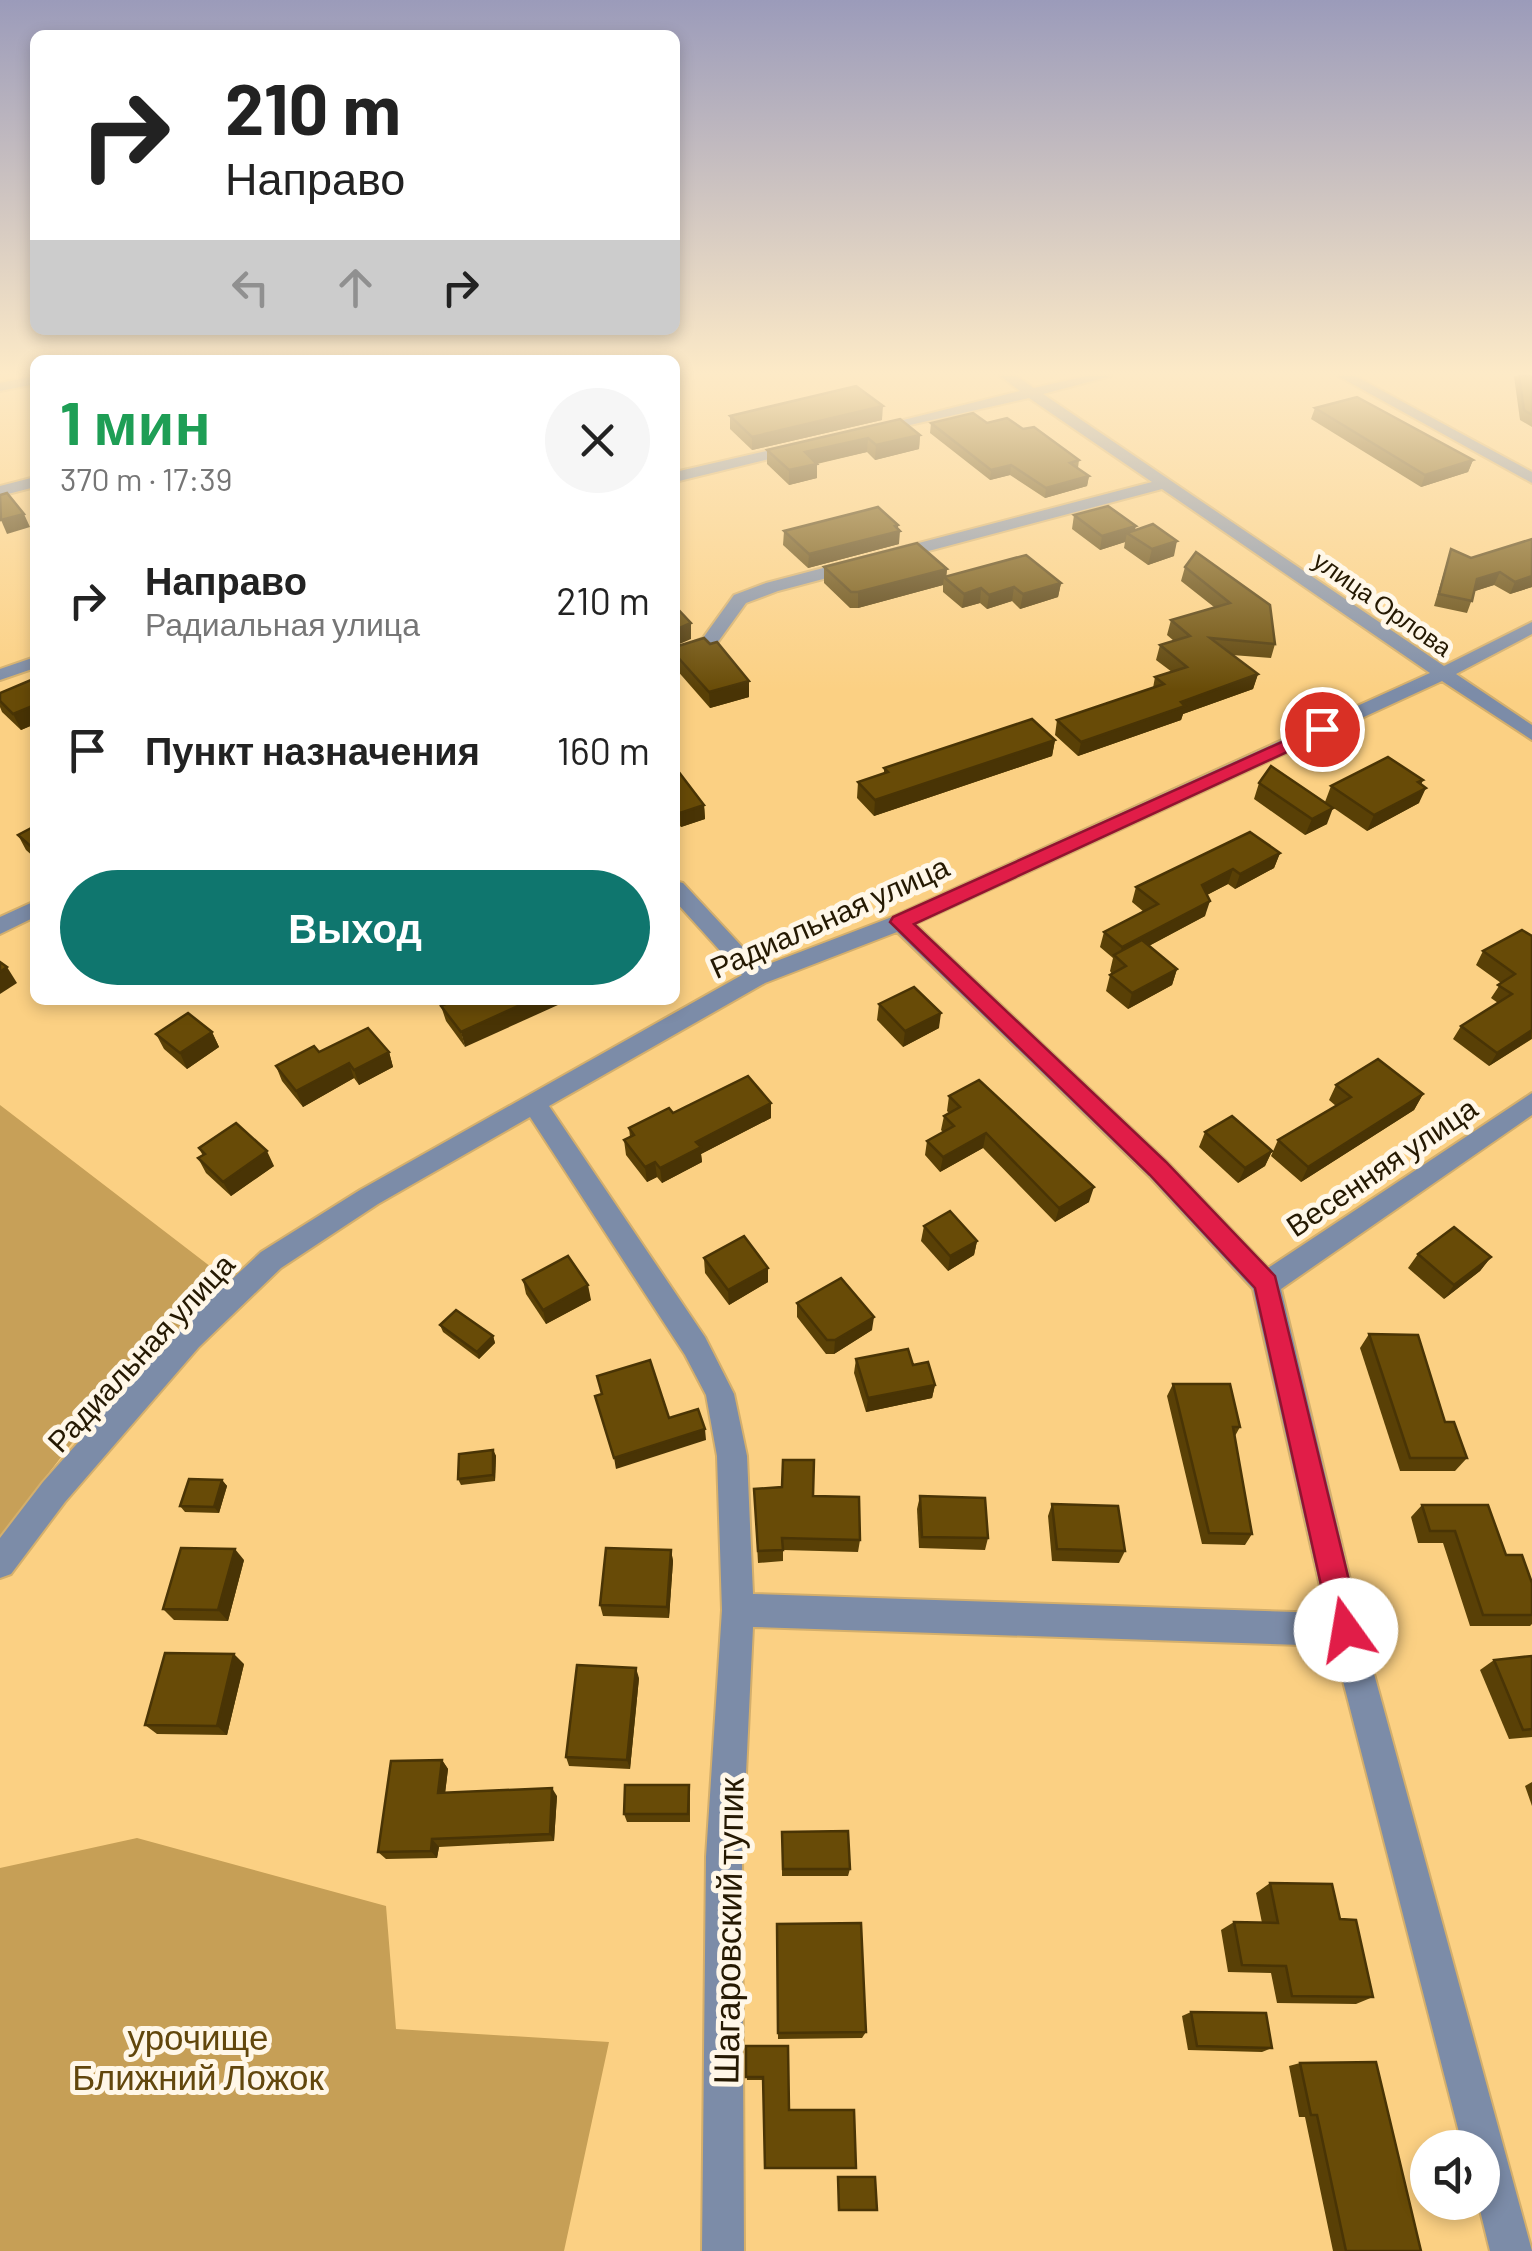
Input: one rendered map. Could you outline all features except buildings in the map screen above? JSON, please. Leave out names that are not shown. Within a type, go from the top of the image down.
[{"type":"street","name":"улица Орлова","points":[[1162,481],[1532,734]]},
{"type":"street","points":[[0,491],[30,483]]},
{"type":"street","points":[[680,654],[709,642],[740,599],[772,587],[1165,483]]},
{"type":"street","name":"Радиальная улица","points":[[0,1563],[54,1492],[189,1338],[271,1260],[369,1197],[756,978],[900,922],[1442,674],[1532,627]]},
{"type":"street","points":[[0,675],[30,664]]},
{"type":"street","points":[[680,894],[756,978]]},
{"type":"street","points":[[0,926],[30,911]]},
{"type":"street","points":[[900,922],[1158,1168],[1266,1284],[1346,1630],[1516,2234]]},
{"type":"street","name":"Шагаровский тупик","points":[[534,1102],[695,1346],[720,1394],[732,1456],[738,1610],[724,1858],[723,2251]]},
{"type":"street","name":"Весенняя улица","points":[[1266,1284],[1532,1102]]},
{"type":"street","points":[[738,1610],[1346,1630]]},
{"type":"shaded area","points":[[0,1105],[228,1280],[72,1443],[0,1536]]},
{"type":"green space","name":"урочище Ближний Ложок","points":[[137,1838],[386,1906],[396,2029],[609,2042],[564,2251],[0,2251],[0,1868]]},
{"type":"route","points":[[1322,729],[900,922],[1158,1168],[1266,1284],[1346,1630]]}]
